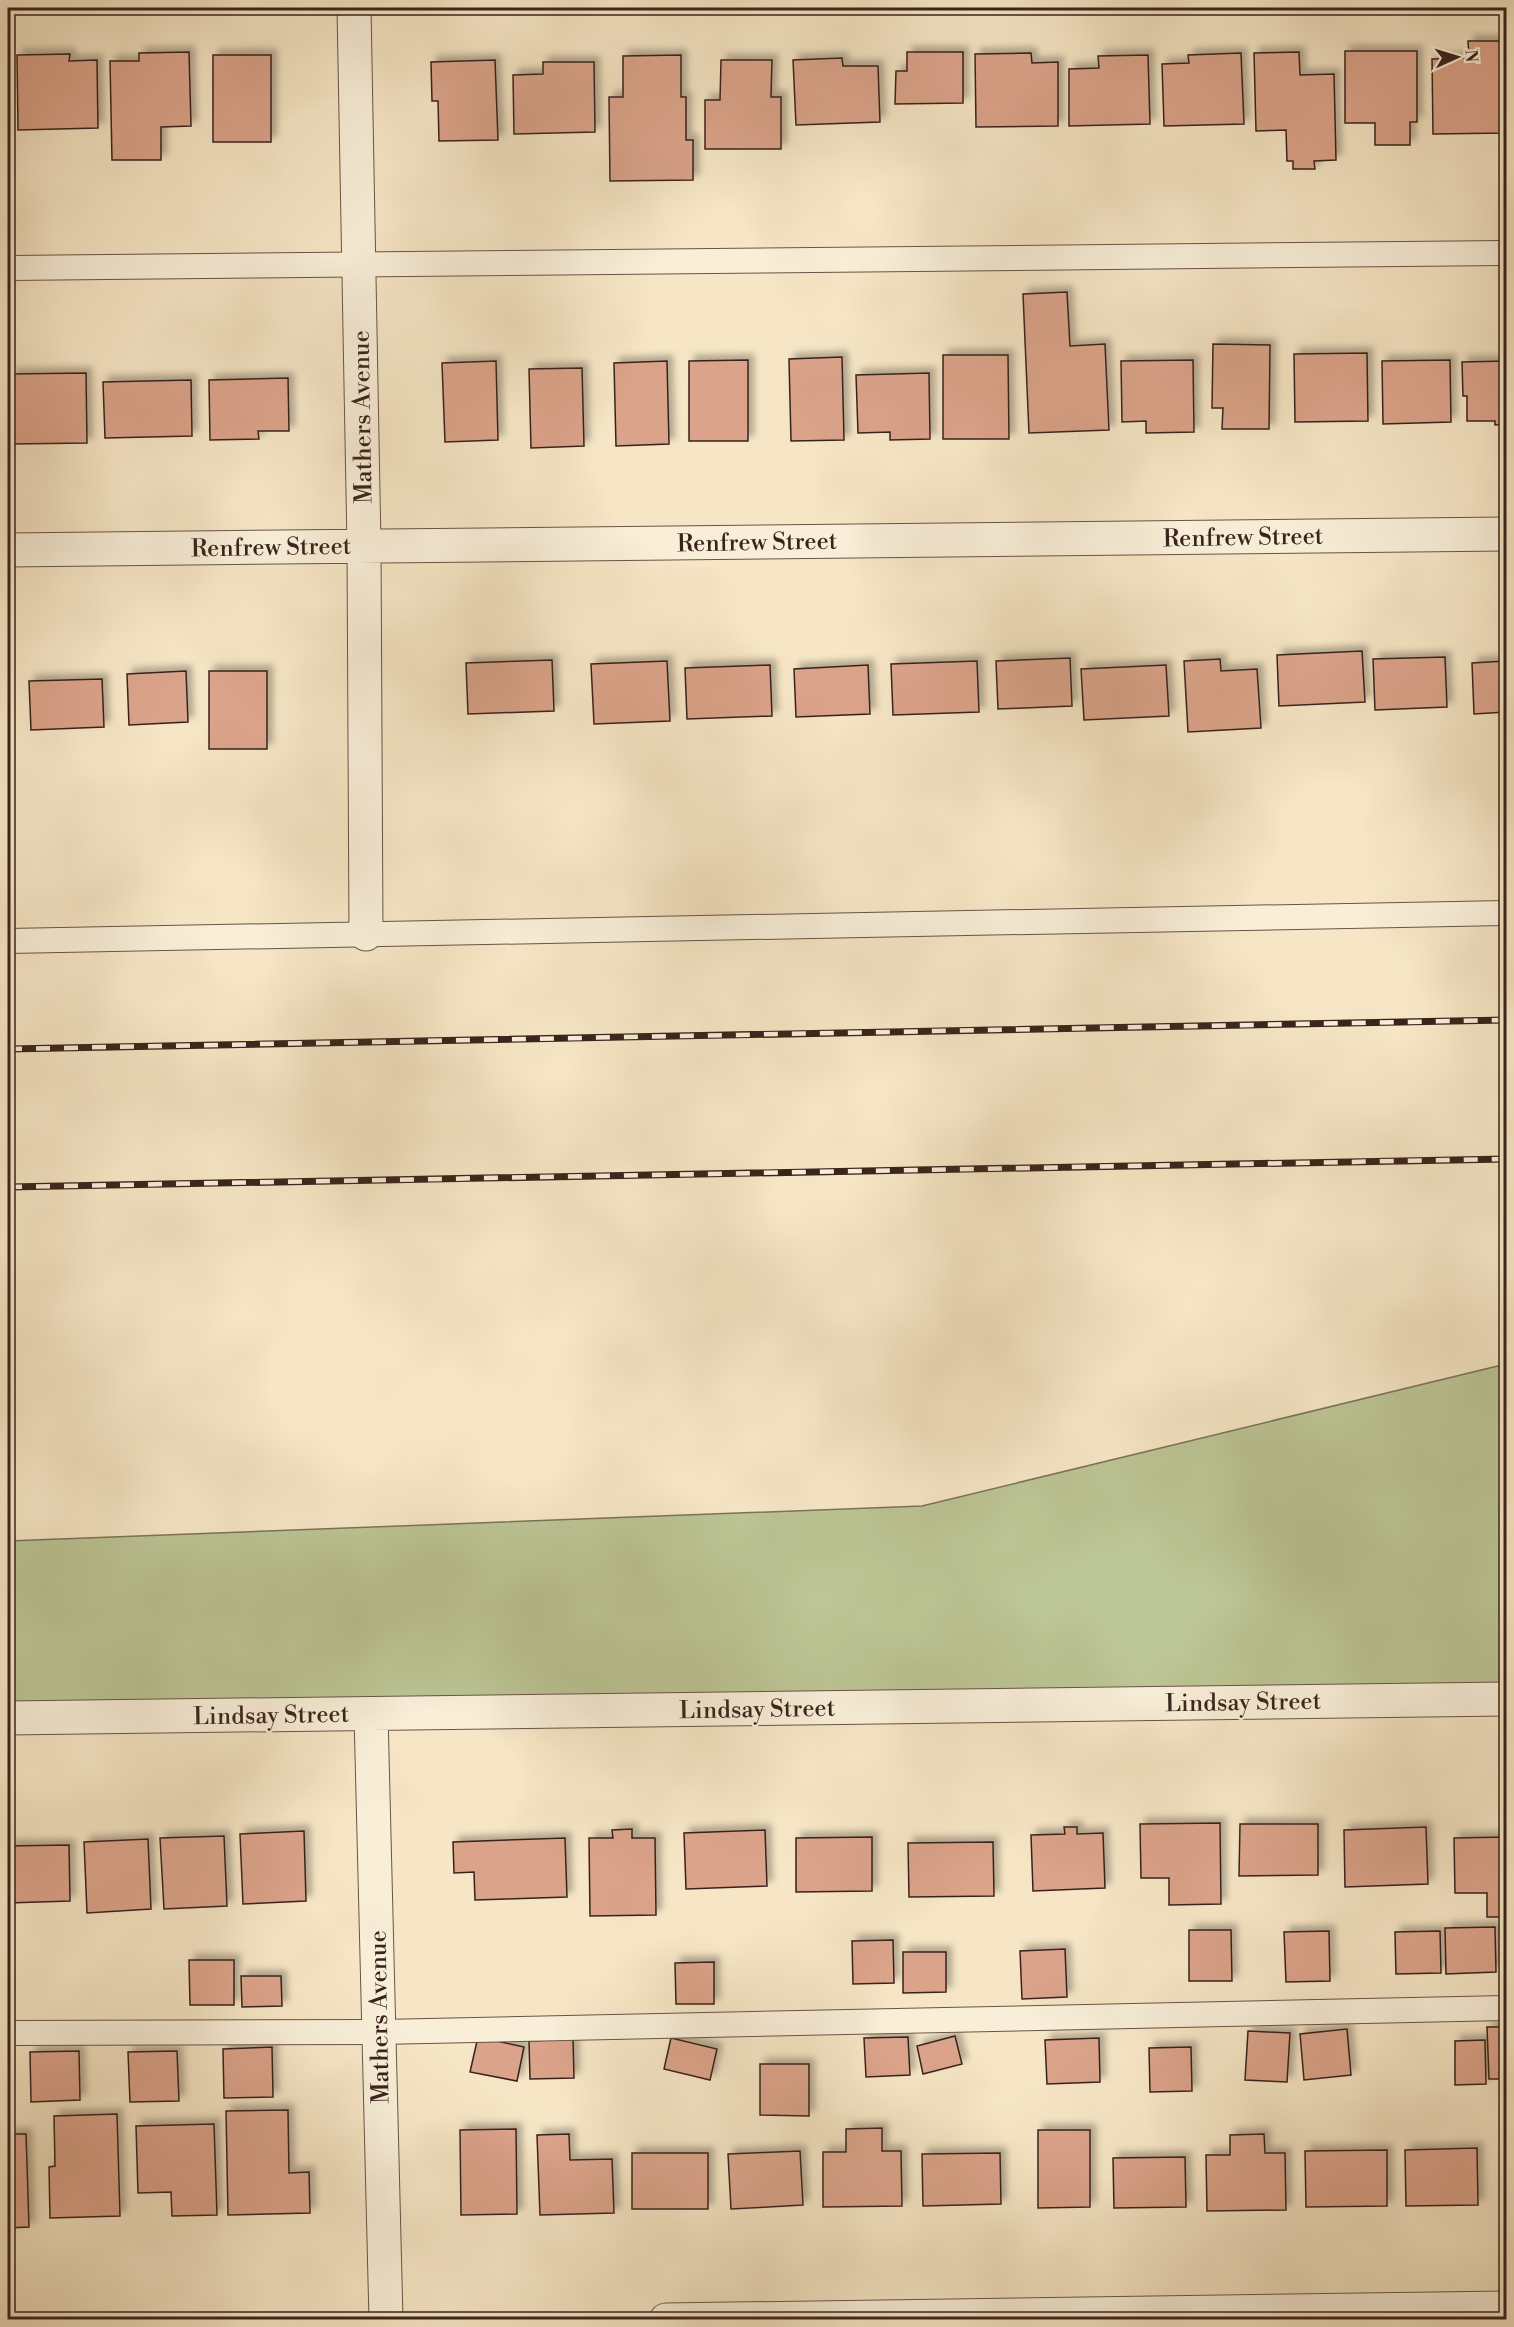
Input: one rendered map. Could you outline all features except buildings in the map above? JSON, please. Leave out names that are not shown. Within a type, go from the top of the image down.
[{"type":"street","name":"Mathers Avenue","points":[[354,8],[364,546],[366,934]]},
{"type":"street","name":"Renfrew Street","points":[[8,550],[1506,534]]},
{"type":"street","name":"Lindsay Street","points":[[8,1718],[1506,1699]]},
{"type":"street","name":"Mathers Avenue","points":[[371,1714],[386,2319]]},
{"type":"street","points":[[666,2319],[1506,2308]]},
{"type":"lane","points":[[8,268],[1506,253]]},
{"type":"lane","points":[[8,941],[1506,913]]},
{"type":"lane","points":[[8,2033],[380,2032],[1506,2008]]},
{"type":"green space","points":[[1506,1364],[1506,1699],[8,1713],[8,1541],[922,1506]]},
{"type":"railway","points":[[8,1049],[1506,1020]]},
{"type":"railway","points":[[8,1187],[1506,1159]]}]
